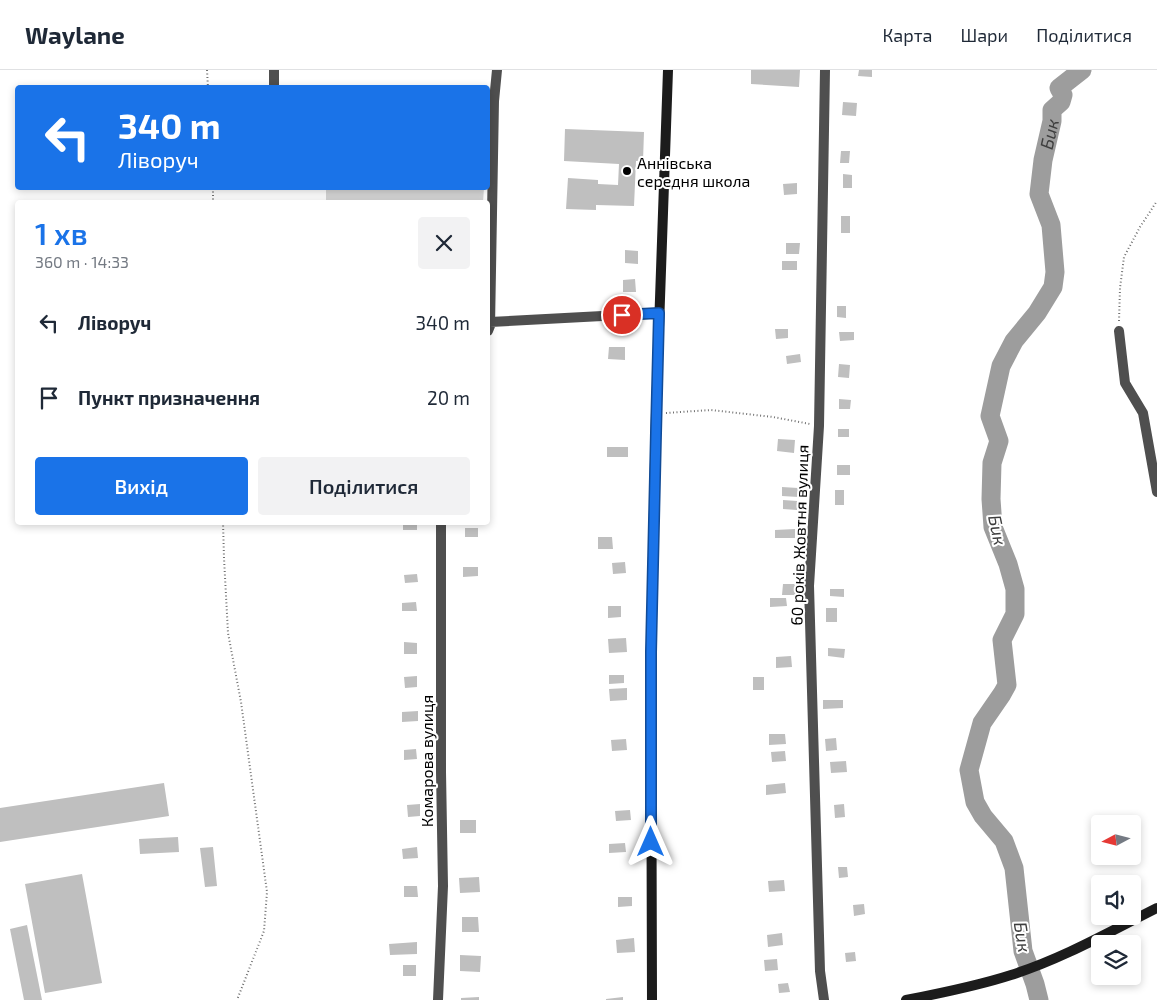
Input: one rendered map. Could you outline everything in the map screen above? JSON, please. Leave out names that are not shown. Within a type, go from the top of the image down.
[{"type":"main road","points":[[652,1000],[651,652],[656,413],[668,70]]},
{"type":"main road","points":[[906,1000],[971,987],[1012,975],[1056,958],[1157,908]]},
{"type":"street","points":[[274,70],[274,85]]},
{"type":"street","points":[[490,214],[491,101],[497,70]]},
{"type":"street","name":"60 років Жовтня вулиця","points":[[824,1000],[820,962],[809,586],[819,426],[825,70]]},
{"type":"street","points":[[490,326],[659,313]]},
{"type":"street","points":[[1119,331],[1125,383],[1143,412],[1157,492]]},
{"type":"street","name":"Комарова вулиця","points":[[438,1000],[442,886],[441,525]]},
{"type":"path","points":[[207,70],[208,85]]},
{"type":"path","points":[[1119,331],[1120,288],[1124,257],[1157,201]]},
{"type":"path","points":[[656,413],[711,410],[772,417],[819,426]]},
{"type":"path","points":[[224,525],[228,633],[241,702],[267,892],[264,931],[237,1000]]},
{"type":"shaded area","points":[[326,190],[484,190],[483,200],[326,200]]},
{"type":"building","points":[[751,70],[800,70],[799,87],[751,84]]},
{"type":"building","points":[[859,70],[872,70],[872,77],[858,76]]},
{"type":"building","points":[[843,102],[857,103],[856,116],[842,115]]},
{"type":"building","name":"Аннівська середня школа","points":[[565,129],[644,132],[643,161],[636,161],[634,206],[596,205],[596,210],[566,209],[568,178],[598,180],[598,184],[618,185],[619,164],[564,161]]},
{"type":"building","points":[[841,151],[850,151],[849,163],[840,163]]},
{"type":"building","points":[[843,174],[852,175],[852,188],[843,188]]},
{"type":"building","points":[[797,183],[797,194],[784,195],[783,184]]},
{"type":"building","points":[[841,216],[850,216],[850,233],[841,233]]},
{"type":"building","points":[[786,243],[800,243],[799,254],[786,254]]},
{"type":"building","points":[[625,250],[638,251],[638,264],[625,263]]},
{"type":"building","points":[[782,261],[797,261],[797,270],[782,270]]},
{"type":"building","points":[[635,279],[636,292],[623,292],[623,280]]},
{"type":"building","points":[[837,306],[846,306],[846,318],[837,317]]},
{"type":"building","points":[[775,329],[788,329],[788,338],[776,339]]},
{"type":"building","points":[[839,332],[854,332],[854,340],[840,341]]},
{"type":"building","points":[[609,347],[625,347],[625,360],[608,359]]},
{"type":"building","points":[[800,354],[801,362],[787,364],[786,356]]},
{"type":"building","points":[[839,364],[850,365],[849,378],[838,377]]},
{"type":"building","points":[[839,399],[851,400],[850,409],[839,409]]},
{"type":"building","points":[[838,429],[849,429],[849,437],[838,437]]},
{"type":"building","points":[[778,439],[795,440],[794,453],[777,451]]},
{"type":"building","points":[[607,447],[628,447],[628,457],[607,457]]},
{"type":"building","points":[[837,465],[850,465],[850,475],[837,475]]},
{"type":"building","points":[[782,487],[798,488],[798,497],[782,496]]},
{"type":"building","points":[[835,490],[844,490],[844,505],[835,505]]},
{"type":"building","points":[[783,500],[797,501],[797,510],[783,509]]},
{"type":"building","points":[[403,525],[417,525],[417,530],[403,530]]},
{"type":"building","points":[[465,528],[478,528],[478,537],[465,537]]},
{"type":"building","points":[[795,529],[795,538],[775,538],[775,530]]},
{"type":"building","points":[[598,537],[612,537],[613,549],[598,549]]},
{"type":"building","points":[[625,562],[626,573],[613,574],[612,563]]},
{"type":"building","points":[[463,567],[478,567],[478,576],[463,577]]},
{"type":"building","points":[[417,574],[418,582],[405,583],[404,575]]},
{"type":"building","points":[[783,584],[797,584],[796,595],[782,595]]},
{"type":"building","points":[[830,589],[844,589],[844,597],[830,596]]},
{"type":"building","points":[[770,598],[786,598],[787,606],[770,607]]},
{"type":"building","points":[[416,602],[417,611],[402,611],[402,603]]},
{"type":"building","points":[[608,606],[621,606],[621,617],[608,618]]},
{"type":"building","points":[[826,608],[837,608],[837,622],[826,622]]},
{"type":"building","points":[[626,638],[627,652],[609,653],[608,639]]},
{"type":"building","points":[[404,642],[417,643],[417,654],[404,654]]},
{"type":"building","points":[[828,648],[845,649],[844,658],[828,656]]},
{"type":"building","points":[[791,656],[792,667],[776,668],[776,657]]},
{"type":"building","points":[[609,675],[624,675],[624,683],[609,684]]},
{"type":"building","points":[[417,676],[417,687],[405,688],[404,677]]},
{"type":"building","points":[[753,677],[764,677],[764,690],[753,690]]},
{"type":"building","points":[[627,688],[627,700],[610,701],[609,689]]},
{"type":"building","points":[[823,700],[843,700],[843,708],[823,709]]},
{"type":"building","points":[[418,711],[418,721],[402,722],[402,712]]},
{"type":"building","points":[[769,734],[785,734],[786,744],[769,745]]},
{"type":"building","points":[[836,738],[837,750],[826,751],[825,739]]},
{"type":"building","points":[[626,739],[627,750],[612,751],[611,740]]},
{"type":"building","points":[[416,749],[417,759],[404,760],[404,750]]},
{"type":"building","points":[[785,751],[786,761],[772,762],[771,752]]},
{"type":"building","points":[[846,761],[847,772],[831,773],[830,762]]},
{"type":"building","points":[[164,783],[169,816],[0,842],[0,808]]},
{"type":"building","points":[[785,783],[786,793],[766,795],[766,785]]},
{"type":"building","points":[[420,804],[420,816],[408,817],[407,805]]},
{"type":"building","points":[[844,804],[845,817],[835,818],[834,805]]},
{"type":"building","points":[[630,810],[631,820],[616,821],[615,811]]},
{"type":"building","points":[[460,820],[476,820],[476,833],[460,833]]},
{"type":"building","points":[[178,837],[179,852],[140,854],[139,839]]},
{"type":"building","points":[[625,843],[626,852],[609,853],[609,844]]},
{"type":"building","points":[[213,847],[217,886],[205,887],[200,848]]},
{"type":"building","points":[[417,847],[418,858],[403,859],[402,849]]},
{"type":"building","points":[[838,867],[847,867],[848,877],[839,878]]},
{"type":"building","points":[[82,874],[102,983],[45,993],[25,884]]},
{"type":"building","points":[[479,877],[480,892],[460,893],[459,878]]},
{"type":"building","points":[[784,880],[785,891],[769,892],[768,881]]},
{"type":"building","points":[[404,886],[417,886],[418,897],[404,897]]},
{"type":"building","points":[[618,897],[632,897],[632,906],[618,907]]},
{"type":"building","points":[[864,904],[865,914],[854,916],[853,905]]},
{"type":"building","points":[[462,917],[478,917],[479,932],[462,932]]},
{"type":"building","points":[[27,925],[42,1000],[24,1000],[10,929]]},
{"type":"building","points":[[782,933],[783,945],[768,947],[767,935]]},
{"type":"building","points":[[634,938],[635,952],[617,953],[616,940]]},
{"type":"building","points":[[417,942],[417,954],[390,955],[389,944]]},
{"type":"building","points":[[855,952],[856,961],[846,962],[845,953]]},
{"type":"building","points":[[460,955],[481,956],[480,972],[460,971]]},
{"type":"building","points":[[777,959],[778,970],[765,971],[764,960]]},
{"type":"building","points":[[403,965],[416,965],[416,976],[403,976]]},
{"type":"building","points":[[788,983],[790,992],[779,993],[778,984]]},
{"type":"building","points":[[479,997],[479,1000],[461,1000],[461,998]]},
{"type":"building","points":[[623,997],[623,1000],[606,1000],[606,999]]},
{"type":"waterway","name":"Бик","points":[[1039,1000],[1023,951],[1014,868],[1004,841],[983,816],[975,802],[969,770],[982,723],[1007,685],[1002,640],[1015,614],[1015,589],[1008,564],[993,527],[991,499],[992,463],[999,441],[990,416],[1001,366],[1014,341],[1037,313],[1053,287],[1055,272],[1051,225],[1039,194],[1043,160],[1052,121],[1052,110],[1061,102],[1063,95],[1059,88],[1082,70]]},
{"type":"place","name":"Аннівська середня школа","points":[[627,171]]},
{"type":"route","points":[[622,315],[659,313],[651,652],[651,842]]}]
